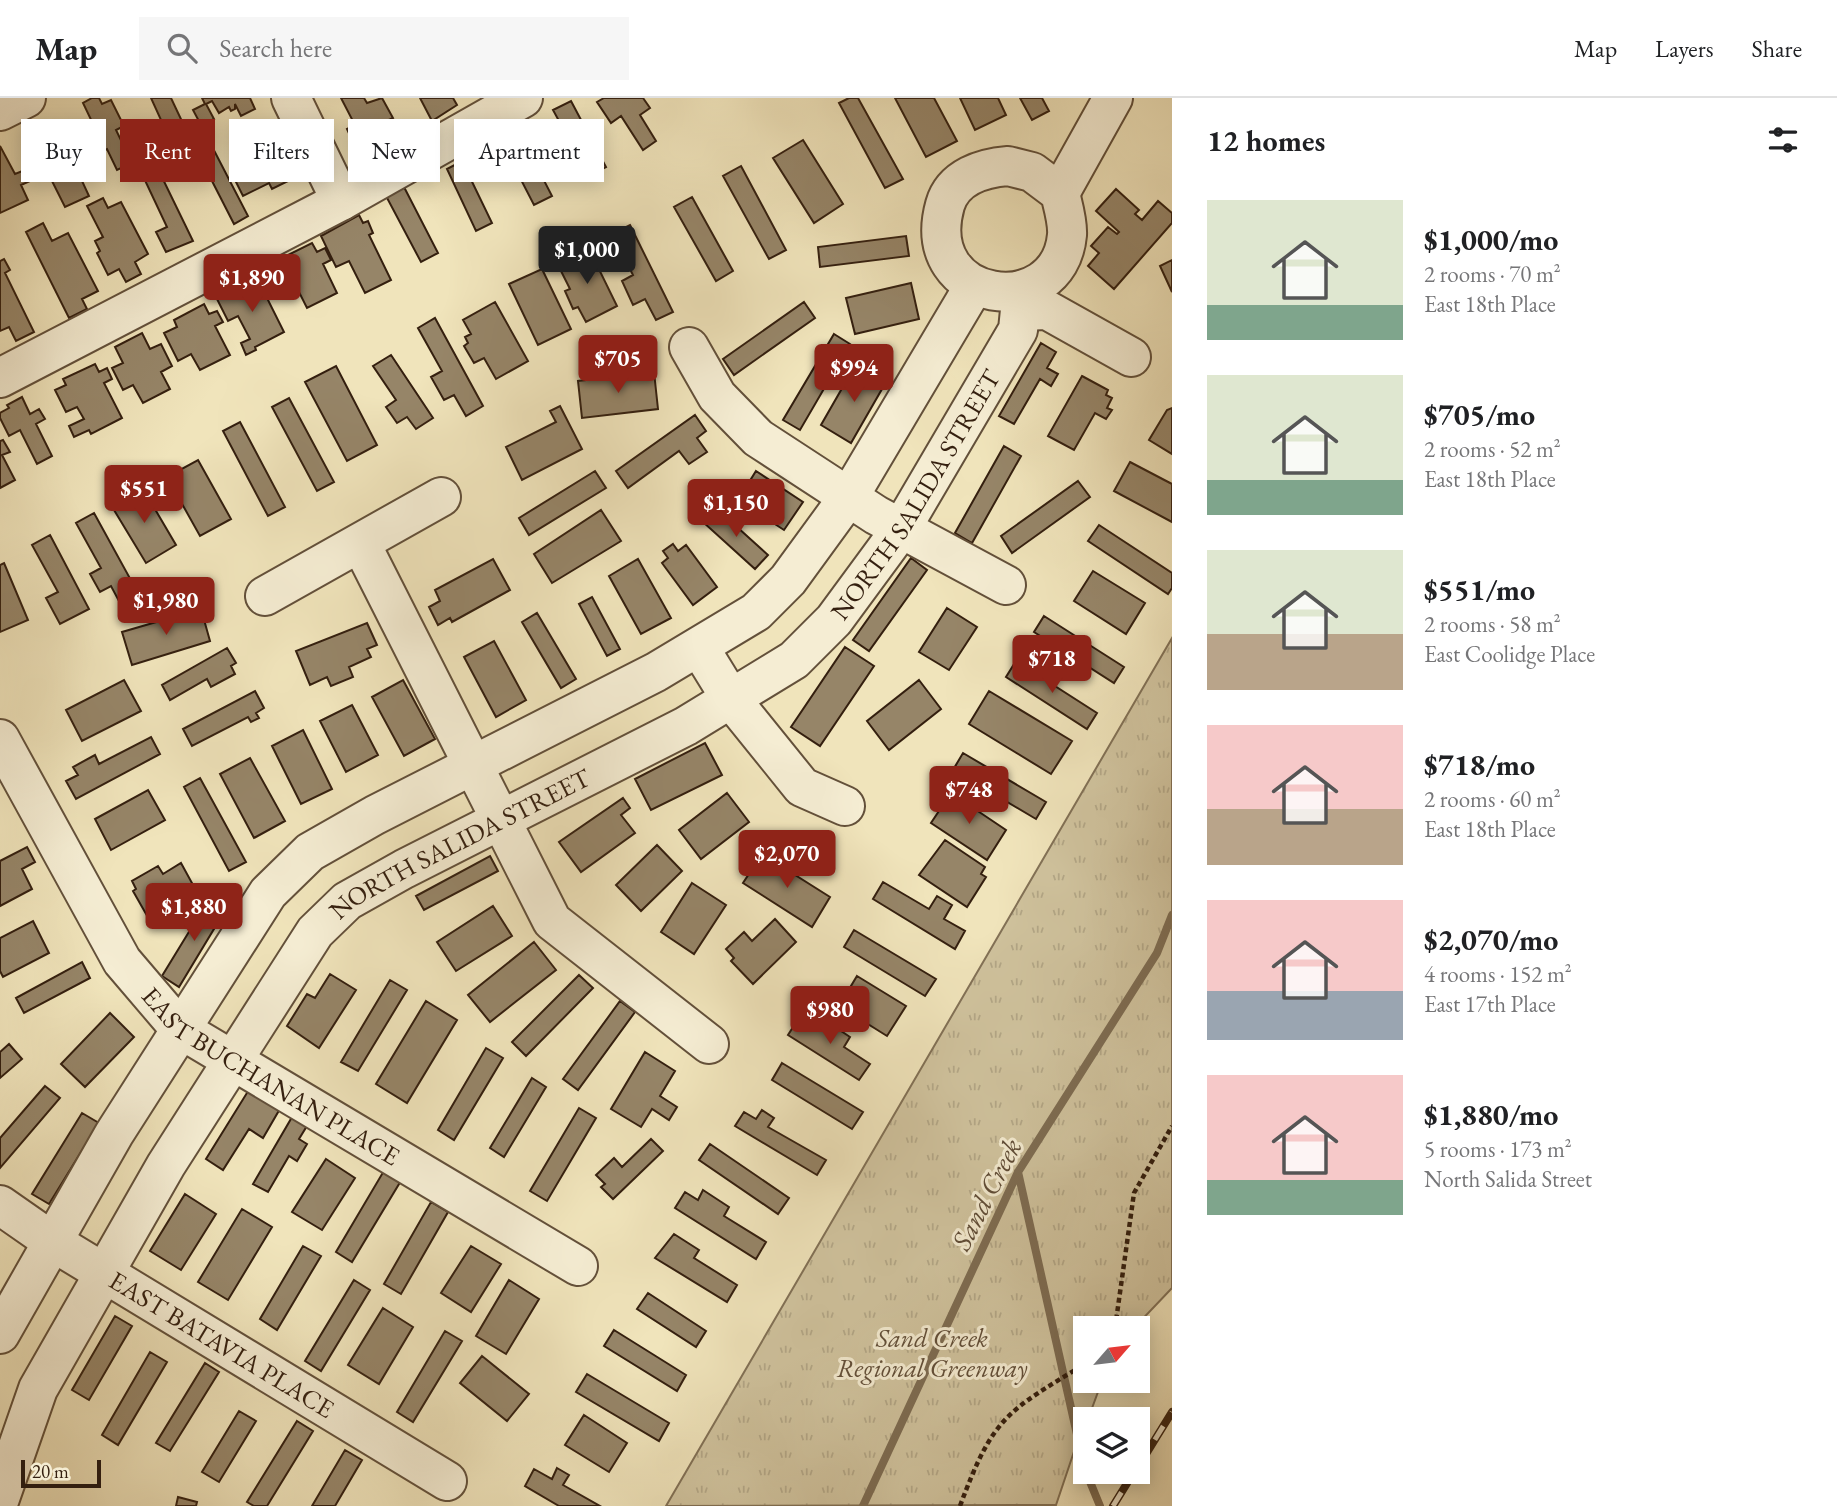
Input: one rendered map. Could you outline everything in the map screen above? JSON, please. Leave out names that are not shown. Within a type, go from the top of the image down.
[{"type":"street","points":[[0,111],[26,98]]},
{"type":"street","points":[[291,98],[341,201]]},
{"type":"street","points":[[0,378],[341,201],[523,98]]},
{"type":"street","points":[[1021,301],[1060,259],[1067,235],[1060,193],[1113,98]]},
{"type":"street","points":[[1060,193],[1032,172],[1008,166],[984,168],[962,181],[946,200],[940,224],[942,249],[954,271],[974,286],[1046,310],[1131,357]]},
{"type":"street","name":"NORTH SALIDA STREET","points":[[0,1334],[114,1134],[268,893],[310,852],[375,815],[474,767],[699,647],[756,612],[788,580],[850,495],[974,286]]},
{"type":"street","name":"NORTH SALIDA STREET","points":[[0,1498],[38,1389],[107,1273],[166,1165],[315,932],[347,901],[731,699],[794,660],[826,628],[901,528],[1018,330],[1021,301]]},
{"type":"street","points":[[690,347],[717,396],[758,438],[901,528],[1006,585]]},
{"type":"street","points":[[265,596],[441,497]]},
{"type":"street","points":[[361,544],[552,921],[709,1044]]},
{"type":"street","points":[[699,647],[731,699],[802,787],[845,806]]},
{"type":"street","name":"EAST BUCHANAN PLACE","points":[[0,740],[122,961],[180,1029],[231,1062],[578,1266]]},
{"type":"street","name":"EAST BATAVIA PLACE","points":[[0,1205],[53,1242],[447,1480]]},
{"type":"path","points":[[1117,1316],[1134,1194],[1172,1126]]},
{"type":"path","points":[[960,1506],[990,1435],[1005,1416],[1073,1372]]},
{"type":"green space","name":"Sand Creek Regional Greenway","points":[[1172,638],[1172,1288],[1145,1316],[1073,1316],[1073,1393],[1098,1393],[1092,1407],[1073,1407],[1073,1455],[1056,1505],[666,1506]]},
{"type":"building","points":[[92,98],[99,98],[102,104],[111,100],[120,119],[120,128],[116,130],[120,138],[120,169],[117,170],[106,150],[106,119],[91,119],[83,103]]},
{"type":"building","points":[[151,98],[171,98],[181,119],[161,119]]},
{"type":"building","points":[[202,98],[250,98],[255,109],[241,116],[235,104],[235,109],[231,111],[229,107],[219,113],[212,101],[206,104],[214,119],[198,119],[193,110],[205,104]]},
{"type":"building","points":[[341,98],[364,98],[367,103],[382,98],[393,118],[391,119],[352,119]]},
{"type":"building","points":[[420,98],[453,98],[457,105],[431,119]]},
{"type":"building","points":[[604,98],[643,98],[650,108],[640,115],[656,141],[643,150],[621,116],[611,123],[597,102]]},
{"type":"building","points":[[849,98],[858,98],[903,179],[885,188],[839,103]]},
{"type":"building","points":[[895,98],[934,98],[957,141],[926,157]]},
{"type":"building","points":[[960,98],[998,98],[1006,115],[975,130]]},
{"type":"building","points":[[1020,98],[1042,98],[1049,111],[1032,120]]},
{"type":"building","points":[[571,101],[581,119],[558,119],[553,110]]},
{"type":"building","points":[[803,140],[843,204],[814,223],[773,158]]},
{"type":"building","points":[[0,146],[15,174],[21,172],[21,182],[28,182],[21,185],[28,200],[0,213]]},
{"type":"building","points":[[215,152],[248,216],[234,224],[213,182],[215,182]]},
{"type":"building","points":[[454,165],[454,182],[472,182],[492,223],[476,231],[447,169]]},
{"type":"building","points":[[741,166],[786,250],[769,259],[723,176]]},
{"type":"building","points":[[52,182],[82,182],[89,196],[65,207]]},
{"type":"building","points":[[146,182],[164,182],[193,241],[166,252],[156,232],[167,227]]},
{"type":"building","points":[[236,182],[286,182],[272,189],[269,183],[243,196]]},
{"type":"building","points":[[522,182],[545,182],[552,196],[534,205]]},
{"type":"building","points":[[404,187],[438,253],[421,262],[386,196]]},
{"type":"building","points":[[1116,189],[1139,210],[1135,214],[1142,220],[1158,201],[1172,213],[1172,223],[1114,289],[1088,266],[1099,253],[1091,246],[1108,227],[1117,234],[1119,232],[1096,211]]},
{"type":"building","points":[[692,197],[733,271],[716,281],[674,207]]},
{"type":"building","points":[[103,198],[108,208],[121,202],[148,254],[135,262],[141,274],[126,282],[119,269],[108,275],[97,253],[100,251],[95,241],[103,237],[87,206]]},
{"type":"building","points":[[359,215],[363,223],[368,221],[373,233],[369,235],[391,280],[365,293],[349,261],[336,267],[321,236]]},
{"type":"building","points":[[43,223],[52,241],[68,233],[98,291],[82,299],[87,309],[69,318],[26,232]]},
{"type":"building","points":[[630,225],[673,312],[656,320],[645,299],[633,305],[622,281],[633,275],[612,234]]},
{"type":"building","points":[[906,236],[909,256],[820,267],[818,247]]},
{"type":"building","points":[[312,243],[317,252],[325,248],[331,260],[323,264],[337,293],[307,308],[297,288],[283,295],[272,273],[286,266],[282,258]]},
{"type":"building","points":[[582,248],[587,257],[592,255],[617,306],[586,322],[578,307],[573,309],[565,291],[570,289],[561,271],[570,267],[565,256]]},
{"type":"building","points":[[4,259],[10,270],[5,273],[34,332],[16,341],[9,327],[0,331],[0,261]]},
{"type":"building","points":[[1172,260],[1172,292],[1160,266]]},
{"type":"building","points":[[542,269],[571,329],[538,345],[509,284]]},
{"type":"building","points":[[253,276],[255,281],[258,280],[284,332],[255,347],[256,350],[246,355],[241,343],[250,339],[238,316],[228,321],[217,299],[243,287],[241,282]]},
{"type":"building","points":[[911,283],[919,319],[855,334],[846,298]]},
{"type":"building","points":[[495,302],[528,361],[496,379],[484,358],[474,363],[464,346],[468,343],[465,337],[471,334],[463,320]]},
{"type":"building","points":[[804,302],[815,318],[734,375],[723,359]]},
{"type":"building","points":[[204,304],[209,314],[217,311],[223,322],[215,326],[230,355],[200,370],[191,354],[178,361],[164,333],[177,327],[174,320]]},
{"type":"building","points":[[435,318],[483,406],[466,416],[454,395],[444,400],[431,377],[442,371],[418,328]]},
{"type":"building","points":[[142,333],[150,349],[161,344],[172,366],[161,372],[170,389],[143,403],[133,385],[123,390],[112,368],[123,363],[115,347]]},
{"type":"building","points":[[834,334],[850,344],[800,430],[783,420]]},
{"type":"building","points":[[1041,343],[1056,352],[1047,368],[1058,374],[1051,386],[1040,379],[1014,424],[999,416]]},
{"type":"building","points":[[391,355],[433,418],[416,429],[407,417],[397,423],[386,407],[396,400],[373,366]]},
{"type":"building","points":[[95,364],[99,372],[107,368],[112,379],[104,383],[122,418],[91,434],[89,430],[74,437],[69,426],[84,419],[77,407],[66,412],[55,390],[66,385],[63,379]]},
{"type":"building","points":[[856,364],[886,382],[851,443],[821,425]]},
{"type":"building","points":[[336,366],[377,445],[347,461],[305,382]]},
{"type":"building","points":[[654,372],[658,409],[582,418],[578,381]]},
{"type":"building","points":[[1082,376],[1108,390],[1106,395],[1112,398],[1107,408],[1112,410],[1106,419],[1095,413],[1074,450],[1048,436]]},
{"type":"building","points":[[22,397],[30,414],[39,409],[45,419],[36,424],[52,456],[37,464],[20,430],[9,436],[0,418],[0,413],[9,408],[7,405]]},
{"type":"building","points":[[289,398],[334,482],[317,491],[272,407]]},
{"type":"building","points":[[560,406],[582,449],[522,480],[506,447],[556,422],[550,411]]},
{"type":"building","points":[[1172,408],[1172,454],[1149,440],[1167,410]]},
{"type":"building","points":[[695,415],[706,431],[697,438],[707,452],[689,464],[679,451],[628,488],[616,471]]},
{"type":"building","points":[[240,422],[285,507],[268,516],[223,431]]},
{"type":"building","points":[[3,440],[10,452],[2,455],[15,480],[0,488],[0,441]]},
{"type":"building","points":[[1004,446],[1021,456],[972,543],[955,533]]},
{"type":"building","points":[[198,460],[231,519],[200,536],[167,477]]},
{"type":"building","points":[[1130,462],[1172,484],[1172,522],[1114,491]]},
{"type":"building","points":[[595,471],[606,488],[529,535],[519,518]]},
{"type":"building","points":[[756,471],[803,502],[784,530],[738,500]]},
{"type":"building","points":[[1078,481],[1090,497],[1012,553],[1001,536]]},
{"type":"building","points":[[142,487],[176,545],[146,563],[111,505]]},
{"type":"building","points":[[716,508],[768,555],[755,569],[703,522]]},
{"type":"building","points":[[601,510],[621,541],[552,583],[534,554]]},
{"type":"building","points":[[94,513],[138,593],[120,603],[111,586],[100,592],[90,574],[101,568],[76,523]]},
{"type":"building","points":[[1099,525],[1172,573],[1172,588],[1168,594],[1088,541]]},
{"type":"building","points":[[50,535],[89,609],[60,624],[46,598],[58,592],[32,545]]},
{"type":"building","points":[[673,544],[678,551],[686,545],[717,587],[693,605],[662,563],[668,558],[663,551]]},
{"type":"building","points":[[911,558],[927,570],[869,651],[853,640]]},
{"type":"building","points":[[493,559],[510,590],[452,622],[450,618],[438,625],[429,607],[440,601],[435,590]]},
{"type":"building","points":[[638,559],[671,618],[641,634],[609,576]]},
{"type":"building","points":[[4,563],[28,620],[0,632],[0,565]]},
{"type":"building","points":[[1093,571],[1145,603],[1126,634],[1074,601]]},
{"type":"building","points":[[592,597],[620,649],[607,656],[579,604]]},
{"type":"building","points":[[947,608],[977,627],[949,670],[919,652]]},
{"type":"building","points":[[201,609],[210,641],[132,665],[122,632]]},
{"type":"building","points":[[537,613],[576,679],[561,688],[522,622]]},
{"type":"building","points":[[1044,616],[1124,667],[1114,683],[1034,632]]},
{"type":"building","points":[[367,623],[377,645],[367,649],[371,657],[349,667],[353,677],[331,686],[327,677],[310,685],[296,651]]},
{"type":"building","points":[[494,641],[526,700],[496,717],[464,657]]},
{"type":"building","points":[[845,647],[874,666],[820,746],[791,727]]},
{"type":"building","points":[[227,648],[236,663],[231,666],[235,674],[211,687],[207,679],[170,700],[162,685]]},
{"type":"building","points":[[1016,661],[1097,713],[1087,729],[1006,677]]},
{"type":"building","points":[[124,680],[141,711],[82,741],[66,710]]},
{"type":"building","points":[[403,680],[435,739],[404,756],[372,697]]},
{"type":"building","points":[[919,680],[941,709],[889,750],[867,721]]},
{"type":"building","points":[[255,691],[264,708],[256,713],[259,718],[251,722],[248,717],[192,746],[183,729]]},
{"type":"building","points":[[989,691],[1072,741],[1051,774],[969,724]]},
{"type":"building","points":[[352,705],[378,755],[346,772],[320,721]]},
{"type":"building","points":[[303,730],[332,789],[301,804],[272,746]]},
{"type":"building","points":[[151,737],[160,754],[76,799],[66,781],[78,775],[73,767],[95,755],[99,764]]},
{"type":"building","points":[[705,743],[722,775],[651,810],[635,779]]},
{"type":"building","points":[[963,753],[1046,802],[1036,819],[953,770]]},
{"type":"building","points":[[250,758],[285,821],[254,838],[220,774]]},
{"type":"building","points":[[200,778],[246,862],[229,871],[184,787]]},
{"type":"building","points":[[148,790],[165,820],[111,850],[95,819]]},
{"type":"building","points":[[727,793],[749,822],[701,859],[679,830]]},
{"type":"building","points":[[951,793],[1006,830],[987,860],[931,823]]},
{"type":"building","points":[[623,798],[630,808],[621,815],[635,833],[581,872],[559,842]]},
{"type":"building","points":[[945,840],[985,867],[981,874],[986,877],[967,907],[919,875]]},
{"type":"building","points":[[657,845],[682,871],[641,911],[616,885]]},
{"type":"building","points":[[27,847],[35,862],[22,869],[32,889],[0,906],[0,861]]},
{"type":"building","points":[[762,854],[830,897],[812,927],[743,883]]},
{"type":"building","points":[[490,856],[498,871],[424,910],[416,896]]},
{"type":"building","points":[[181,863],[198,894],[150,921],[133,891],[136,889],[132,881],[158,866],[163,874]]},
{"type":"building","points":[[883,882],[929,909],[937,896],[952,905],[944,919],[965,931],[955,949],[873,899]]},
{"type":"building","points":[[692,883],[726,905],[694,954],[661,932]]},
{"type":"building","points":[[209,899],[226,909],[179,987],[162,976]]},
{"type":"building","points":[[493,906],[512,936],[456,971],[437,942]]},
{"type":"building","points":[[775,919],[796,942],[753,984],[731,961],[734,958],[726,949],[744,932],[752,941]]},
{"type":"building","points":[[33,921],[49,953],[3,977],[0,971],[0,938]]},
{"type":"building","points":[[854,930],[936,979],[925,996],[844,947]]},
{"type":"building","points":[[534,942],[556,970],[490,1022],[468,995]]},
{"type":"building","points":[[82,962],[90,978],[24,1013],[16,998]]},
{"type":"building","points":[[330,974],[356,990],[319,1048],[287,1026],[307,994],[315,998]]},
{"type":"building","points":[[579,975],[593,988],[526,1056],[512,1042]]},
{"type":"building","points":[[857,976],[906,1006],[887,1036],[839,1006]]},
{"type":"building","points":[[390,980],[407,990],[358,1071],[341,1062]]},
{"type":"building","points":[[426,1001],[457,1020],[407,1103],[376,1084]]},
{"type":"building","points":[[620,1001],[635,1012],[578,1090],[563,1079]]},
{"type":"building","points":[[110,1013],[134,1037],[85,1087],[61,1064]]},
{"type":"building","points":[[799,1018],[816,1029],[826,1021],[850,1037],[844,1047],[870,1064],[859,1080],[788,1035]]},
{"type":"building","points":[[9,1044],[22,1059],[0,1078],[0,1052]]},
{"type":"building","points":[[486,1048],[503,1058],[454,1140],[438,1130]]},
{"type":"building","points":[[645,1052],[675,1071],[660,1096],[677,1107],[669,1120],[652,1109],[641,1127],[611,1109]]},
{"type":"building","points":[[782,1063],[863,1112],[852,1129],[772,1080]]},
{"type":"building","points":[[532,1078],[546,1087],[504,1157],[490,1148]]},
{"type":"building","points":[[45,1086],[60,1098],[0,1168],[0,1138]]},
{"type":"building","points":[[250,1088],[281,1107],[263,1138],[249,1129],[223,1170],[206,1159]]},
{"type":"building","points":[[579,1108],[596,1118],[547,1201],[530,1191]]},
{"type":"building","points":[[762,1110],[774,1118],[768,1127],[826,1160],[817,1175],[735,1126],[744,1112],[756,1119]]},
{"type":"building","points":[[295,1112],[310,1121],[299,1139],[307,1144],[297,1161],[289,1156],[268,1192],[253,1184]]},
{"type":"building","points":[[82,1113],[99,1123],[49,1204],[32,1194]]},
{"type":"building","points":[[651,1139],[663,1151],[613,1199],[601,1187],[605,1184],[596,1175],[614,1158],[622,1167]]},
{"type":"building","points":[[710,1144],[789,1198],[778,1214],[699,1160]]},
{"type":"building","points":[[326,1159],[355,1178],[322,1230],[292,1212]]},
{"type":"building","points":[[385,1169],[402,1179],[352,1262],[336,1252]]},
{"type":"building","points":[[703,1190],[729,1207],[724,1216],[766,1242],[756,1259],[675,1208],[685,1192],[698,1200]]},
{"type":"building","points":[[185,1194],[216,1214],[181,1270],[150,1251]]},
{"type":"building","points":[[431,1202],[448,1212],[401,1294],[384,1284]]},
{"type":"building","points":[[242,1209],[272,1227],[228,1300],[198,1282]]},
{"type":"building","points":[[674,1234],[699,1250],[694,1258],[737,1285],[727,1302],[655,1258]]},
{"type":"building","points":[[303,1246],[321,1256],[277,1330],[260,1319]]},
{"type":"building","points":[[471,1246],[501,1264],[471,1312],[441,1293]]},
{"type":"building","points":[[354,1280],[370,1290],[321,1371],[305,1361]]},
{"type":"building","points":[[509,1280],[539,1299],[506,1354],[476,1336]]},
{"type":"building","points":[[648,1293],[706,1331],[696,1347],[637,1309]]},
{"type":"building","points":[[383,1308],[413,1327],[379,1384],[348,1365]]},
{"type":"building","points":[[115,1316],[132,1326],[89,1400],[72,1390]]},
{"type":"building","points":[[614,1330],[686,1375],[677,1391],[604,1346]]},
{"type":"building","points":[[445,1331],[462,1341],[413,1422],[397,1412]]},
{"type":"building","points":[[150,1352],[167,1362],[118,1445],[102,1435]]},
{"type":"building","points":[[482,1356],[529,1394],[507,1421],[460,1383]]},
{"type":"building","points":[[205,1363],[219,1372],[170,1451],[156,1443]]},
{"type":"building","points":[[587,1374],[669,1423],[659,1441],[576,1392]]},
{"type":"building","points":[[239,1411],[256,1421],[219,1482],[202,1472]]},
{"type":"building","points":[[584,1415],[627,1443],[609,1472],[565,1445]]},
{"type":"building","points":[[297,1421],[313,1431],[267,1506],[254,1506],[247,1502]]},
{"type":"building","points":[[345,1450],[362,1460],[335,1506],[312,1506]]},
{"type":"building","points":[[557,1468],[569,1475],[563,1485],[600,1506],[559,1506],[525,1486],[534,1469],[552,1479]]},
{"type":"building","points":[[178,1497],[197,1502],[196,1506],[176,1506]]},
{"type":"waterway","name":"Sand Creek","points":[[863,1506],[1018,1172],[1157,953],[1172,915]]},
{"type":"waterway","points":[[1018,1172],[1073,1417]]},
{"type":"waterway","points":[[1091,1484],[1100,1506]]},
{"type":"railway","points":[[1150,1448],[1172,1412]]},
{"type":"railway","points":[[1113,1506],[1127,1484]]}]
